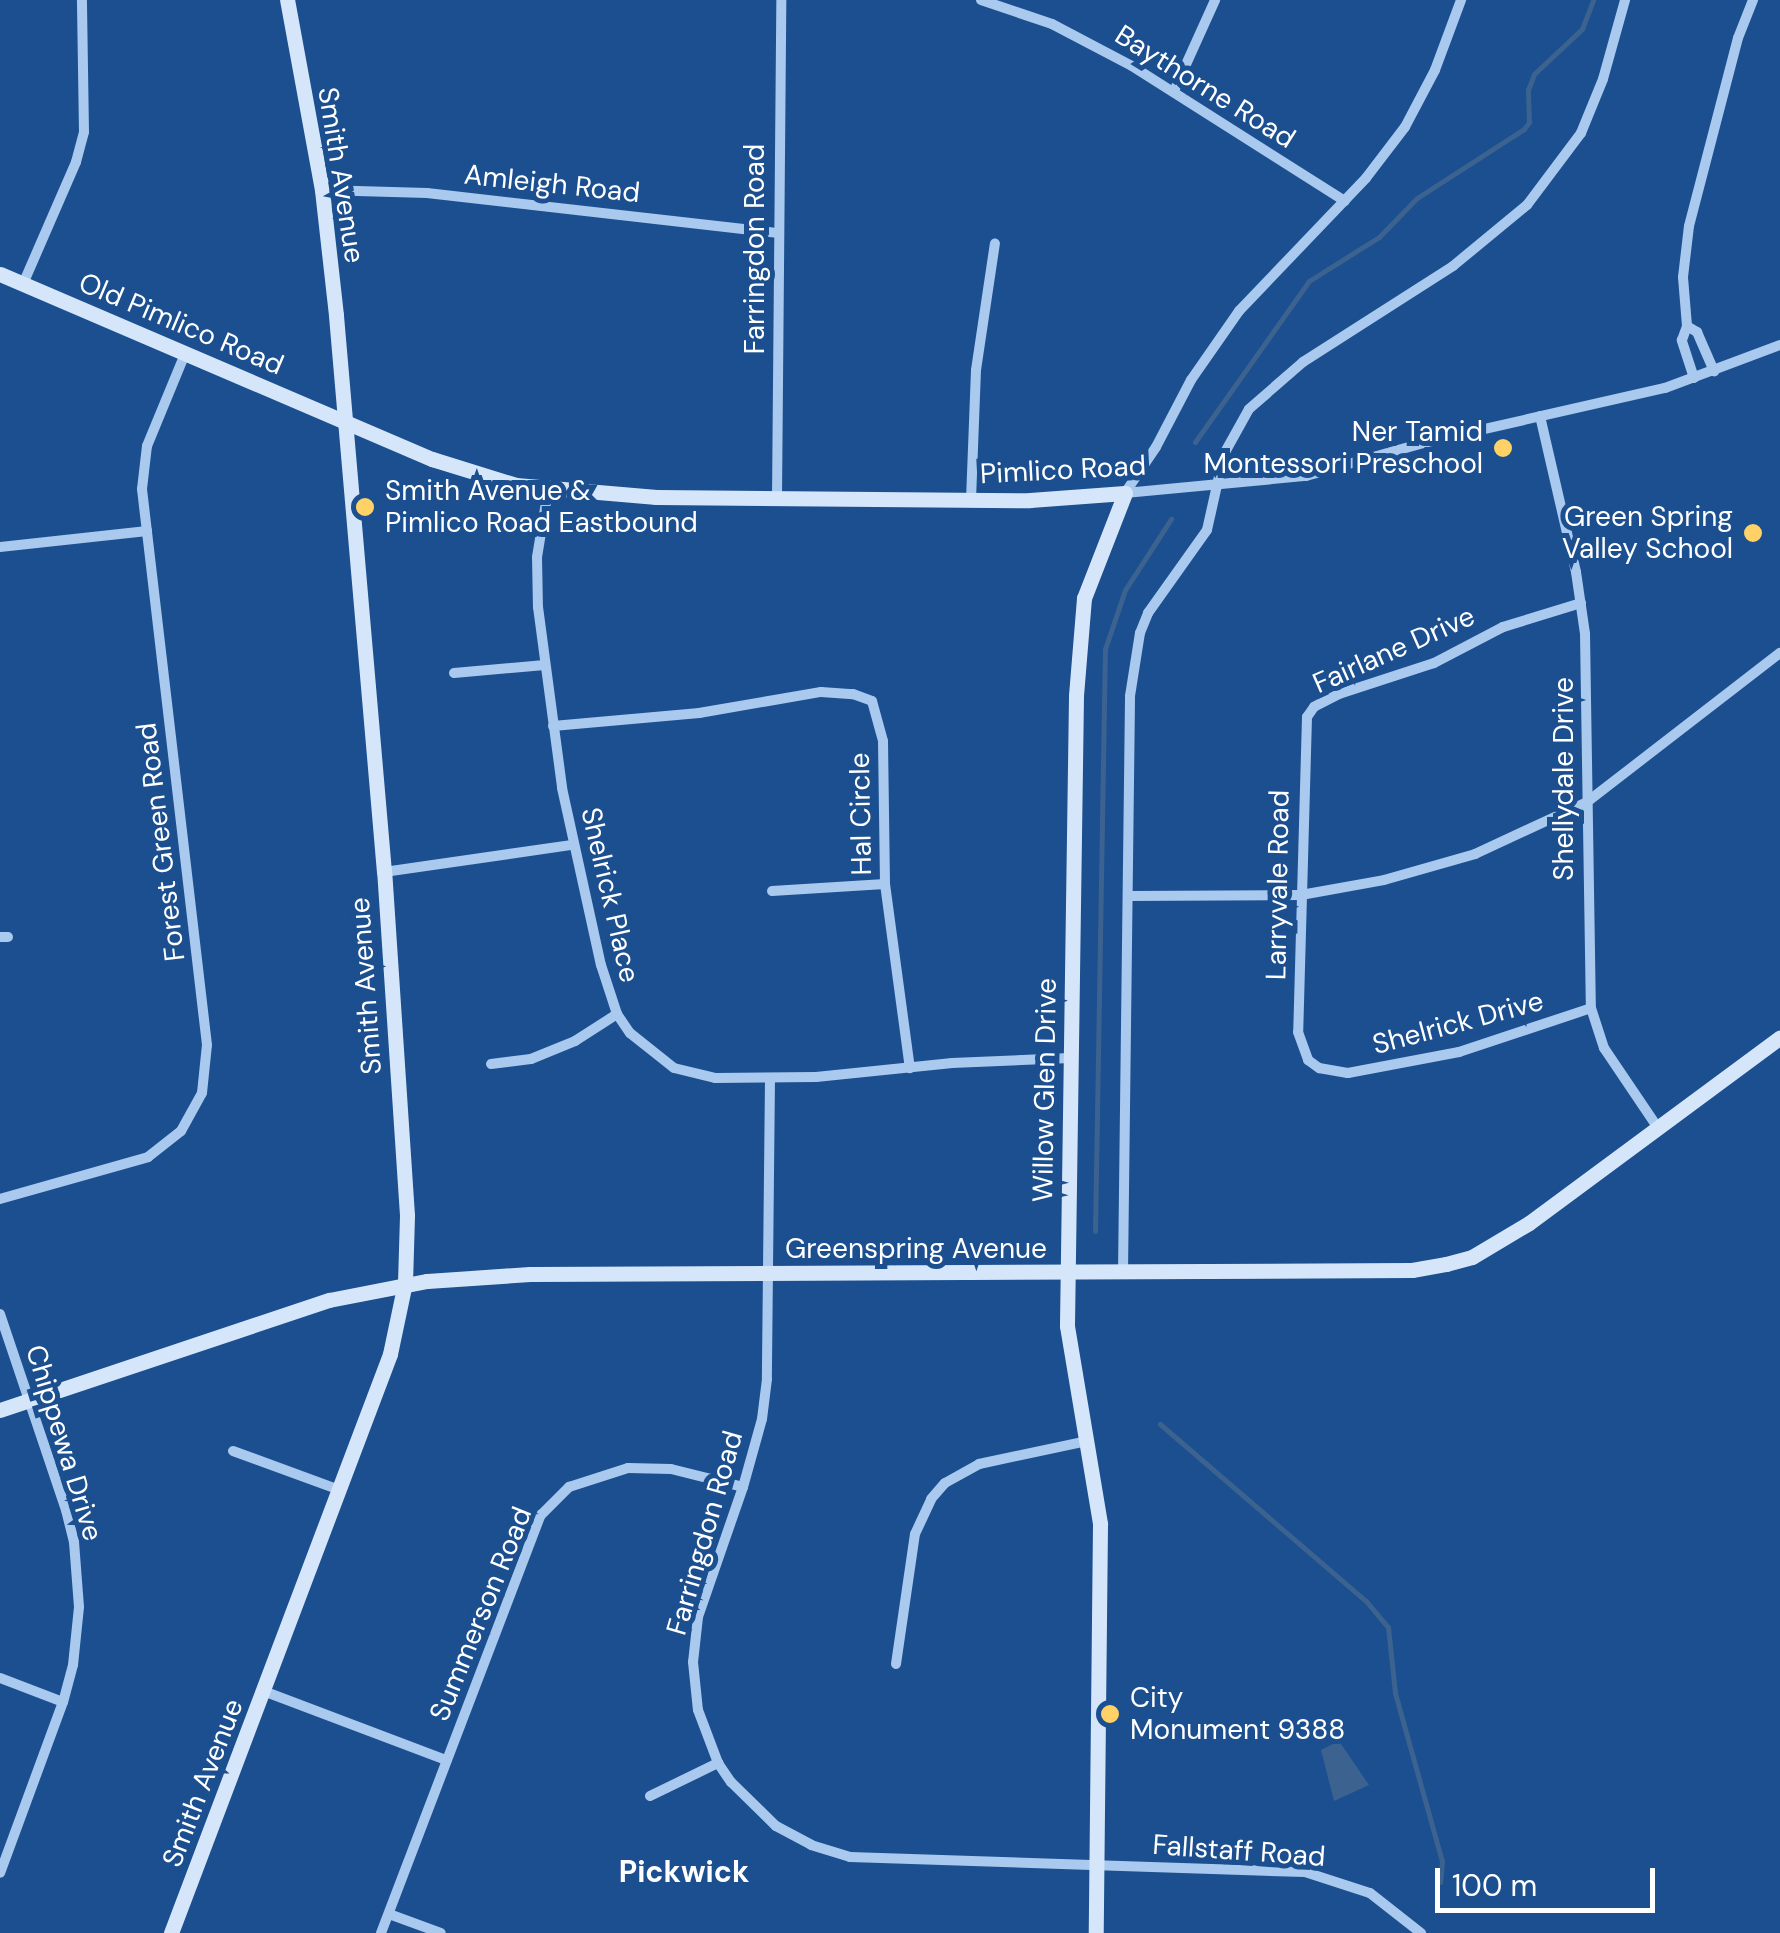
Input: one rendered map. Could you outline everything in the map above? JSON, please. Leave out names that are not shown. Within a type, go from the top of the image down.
[{"type":"main road","name":"Smith Avenue","points":[[172,1933],[266,1692],[390,1354],[406,1283],[406,1215],[384,872],[322,190],[286,0]]},
{"type":"main road","name":"Old Pimlico Road","points":[[0,274],[343,419]]},
{"type":"main road","name":"Pimlico Road","points":[[343,419],[432,459],[548,490],[971,500],[1126,493]]},
{"type":"main road","name":"Willow Glen Drive","points":[[1096,1933],[1101,1560],[1098,1496],[1071,1370],[1067,1272],[1079,626],[1092,572],[1126,493]]},
{"type":"main road","name":"Greenspring Avenue","points":[[0,1410],[311,1305],[406,1283],[530,1274],[1412,1270],[1446,1264],[1496,1245],[1780,1037]]},
{"type":"street","points":[[23,284],[76,162],[84,132],[82,0]]},
{"type":"street","name":"Farringdon Road","points":[[778,498],[781,0]]},
{"type":"street","name":"Baythorne Road","points":[[981,0],[1052,24],[1174,91],[1345,201]]},
{"type":"street","points":[[1174,91],[1215,0]]},
{"type":"street","points":[[1126,493],[1156,447],[1191,380],[1238,311],[1385,154],[1420,101],[1460,0]]},
{"type":"street","points":[[1123,1272],[1130,696],[1134,652],[1148,613],[1206,530],[1231,437],[1249,408],[1273,385],[1480,247],[1548,181],[1593,107],[1625,0]]},
{"type":"street","points":[[1694,378],[1682,340],[1687,326],[1683,276],[1689,226],[1738,38],[1753,0]]},
{"type":"street","name":"Amleigh Road","points":[[322,190],[427,193],[777,233]]},
{"type":"street","points":[[971,500],[976,370],[995,244]]},
{"type":"street","points":[[1687,326],[1697,332],[1714,371]]},
{"type":"street","name":"Pimlico Road","points":[[1126,493],[1306,476],[1694,378],[1780,346]]},
{"type":"street","name":"Forest Green Road","points":[[0,1199],[148,1157],[181,1131],[202,1093],[207,1045],[142,489],[147,446],[185,354]]},
{"type":"street","name":"Shellydale Drive","points":[[1540,416],[1581,603],[1591,1008],[1604,1048],[1658,1128]]},
{"type":"street","name":"Shelrick Place","points":[[548,490],[537,582],[553,726],[572,844],[617,1014],[646,1049],[674,1068],[714,1078],[770,1078],[1070,1058]]},
{"type":"street","points":[[0,547],[147,531]]},
{"type":"street","name":"Fairlane Drive","points":[[1303,739],[1306,717],[1324,700],[1434,663],[1514,623],[1581,603]]},
{"type":"street","points":[[1128,896],[1237,899],[1301,895],[1384,880],[1474,854],[1587,802],[1780,653]]},
{"type":"street","points":[[454,672],[546,664]]},
{"type":"street","name":"Hal Circle","points":[[553,726],[699,714],[821,692],[853,694],[872,701],[882,741],[885,884],[910,1068]]},
{"type":"street","name":"Larryvale Road","points":[[1298,1032],[1303,739]]},
{"type":"street","points":[[384,872],[572,844]]},
{"type":"street","points":[[772,891],[885,884]]},
{"type":"street","name":"Shelrick Drive","points":[[1298,1032],[1308,1060],[1320,1068],[1348,1073],[1459,1052],[1591,1008]]},
{"type":"street","points":[[491,1064],[532,1059],[575,1041],[617,1014]]},
{"type":"street","name":"Farringdon Road","points":[[770,1078],[767,1379],[743,1487],[694,1638],[698,1710],[718,1763],[759,1812],[793,1837],[830,1852],[888,1862],[1097,1866]]},
{"type":"street","name":"Chippewa Drive","points":[[0,1314],[66,1510],[78,1572],[76,1640],[63,1702],[0,1873]]},
{"type":"street","points":[[896,1664],[914,1534],[945,1483],[979,1464],[1087,1441]]},
{"type":"street","points":[[233,1451],[338,1490]]},
{"type":"street","name":"Summerson Road","points":[[381,1933],[531,1535],[554,1499],[588,1478],[628,1468],[671,1469],[743,1487]]},
{"type":"street","points":[[0,1678],[63,1702]]},
{"type":"street","points":[[266,1692],[446,1760]]},
{"type":"street","points":[[650,1796],[718,1763]]},
{"type":"street","name":"Fallstaff Road","points":[[1097,1866],[1286,1870],[1322,1875],[1370,1894],[1421,1933]]},
{"type":"street","points":[[388,1914],[440,1933]]},
{"type":"water","points":[[1339,1741],[1369,1785],[1334,1801],[1321,1750]]},
{"type":"waterway","points":[[1195,442],[1309,281],[1379,237],[1417,198],[1524,129],[1529,122],[1528,90],[1534,74],[1582,29],[1593,0]]},
{"type":"waterway","points":[[1095,1231],[1105,649],[1125,590],[1171,519]]},
{"type":"waterway","points":[[1160,1424],[1366,1601],[1388,1627],[1395,1693],[1442,1861],[1440,1882]]},
{"type":"place","name":"Ner Tamid Montessori Preschool","points":[[1503,448]]},
{"type":"place","name":"Smith Avenue & Pimlico Road Eastbound","points":[[365,507]]},
{"type":"place","name":"Green Spring Valley School","points":[[1753,533]]},
{"type":"place","name":"City Monument 9388","points":[[1110,1714]]},
{"type":"district","name":"Pickwick","points":[[684,1872]]}]
